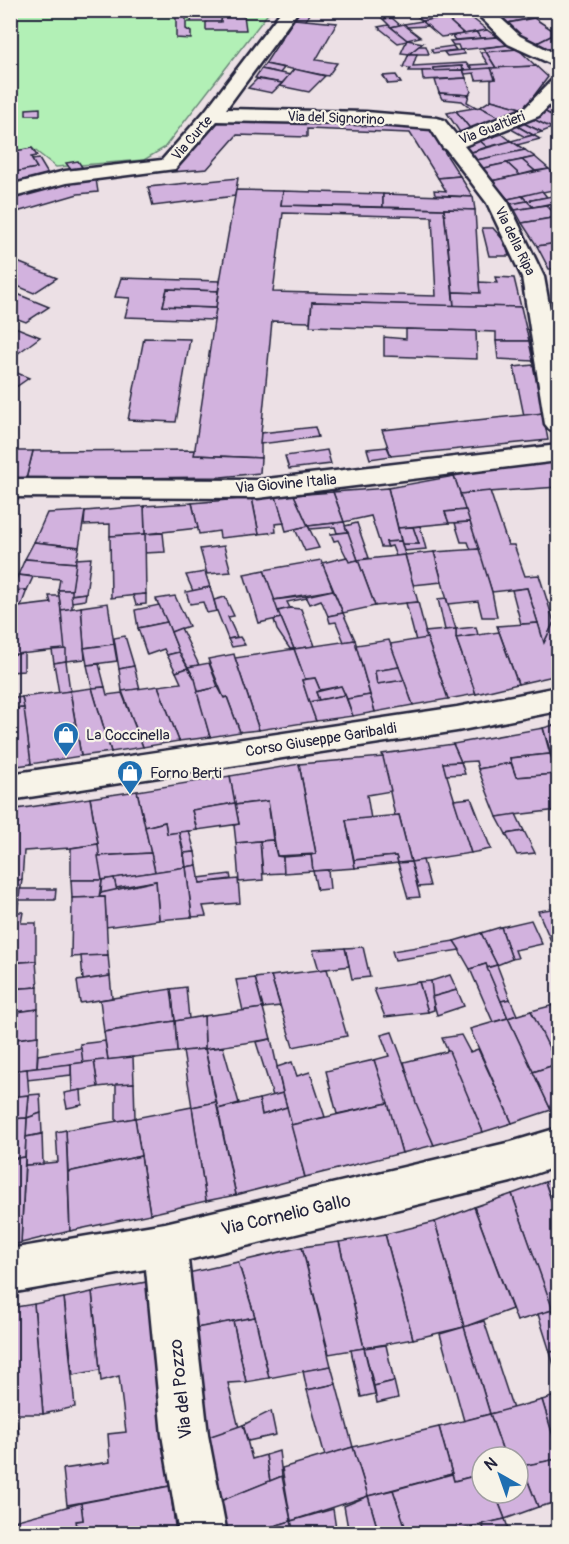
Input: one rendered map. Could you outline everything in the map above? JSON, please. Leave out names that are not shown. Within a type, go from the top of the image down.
[{"type":"street","name":"Via Curte","points":[[10,192],[64,177],[168,165],[212,115],[291,10]]},
{"type":"street","points":[[484,11],[514,40],[558,62]]},
{"type":"street","name":"Via Gualtieri","points":[[450,144],[532,112],[558,84]]},
{"type":"street","name":"Via del Signorino","points":[[212,115],[366,118],[437,124],[450,144]]},
{"type":"street","name":"Via della Ripa","points":[[450,144],[496,202],[533,277],[558,424]]},
{"type":"street","points":[[533,277],[558,278]]},
{"type":"street","name":"Via Giovine Italia","points":[[11,490],[258,489],[558,453]]},
{"type":"street","name":"Corso Giuseppe Garibaldi","points":[[10,787],[457,719],[558,699]]},
{"type":"street","name":"Via Cornelio Gallo","points":[[10,1272],[165,1244],[511,1162],[558,1147]]},
{"type":"street","name":"Via del Pozzo","points":[[165,1244],[185,1435],[203,1533]]},
{"type":"green space","points":[[11,11],[270,11],[164,148],[144,160],[56,167],[32,148],[11,152]]},
{"type":"building","points":[[192,10],[244,10],[244,15],[192,15]]},
{"type":"building","points":[[300,10],[312,11],[306,20],[294,19]]},
{"type":"building","points":[[401,10],[426,11],[383,19],[378,14]]},
{"type":"building","points":[[462,10],[466,14],[422,21],[414,13]]},
{"type":"building","points":[[511,10],[558,10],[558,12],[503,24],[490,15]]},
{"type":"building","points":[[466,14],[487,30],[464,34],[445,17]]},
{"type":"building","points":[[176,15],[186,15],[186,29],[191,32],[191,39],[176,38]]},
{"type":"building","points":[[192,15],[222,15],[221,22],[191,22]]},
{"type":"building","points":[[222,15],[244,15],[246,30],[206,30],[206,22],[221,22]]},
{"type":"building","points":[[445,17],[464,34],[441,37],[422,21]]},
{"type":"building","points":[[392,18],[400,25],[391,27],[383,19]]},
{"type":"building","points":[[534,18],[557,33],[533,45],[503,24]]},
{"type":"building","points":[[294,19],[337,23],[316,60],[337,63],[328,76],[265,64]]},
{"type":"building","points":[[422,21],[428,26],[407,27],[404,24]]},
{"type":"building","points":[[404,24],[420,37],[407,40],[391,27]]},
{"type":"building","points":[[388,25],[407,41],[398,43],[378,27]]},
{"type":"building","points":[[487,30],[497,37],[481,38],[476,32]]},
{"type":"building","points":[[476,32],[481,38],[455,40],[452,36]]},
{"type":"building","points":[[555,34],[558,35],[558,48],[549,53],[533,45]]},
{"type":"building","points":[[497,37],[508,45],[460,50],[458,45],[453,45],[450,41]]},
{"type":"building","points":[[407,40],[423,43],[409,54],[401,53]]},
{"type":"building","points":[[508,45],[518,49],[486,52],[483,48]]},
{"type":"building","points":[[419,46],[426,46],[429,54],[409,54]]},
{"type":"building","points":[[453,46],[456,50],[433,53],[431,49]]},
{"type":"building","points":[[518,49],[536,66],[496,68],[486,52]]},
{"type":"building","points":[[462,50],[465,54],[447,56],[444,52]]},
{"type":"building","points":[[480,52],[486,52],[496,68],[472,70],[470,65],[488,64]]},
{"type":"building","points":[[409,54],[417,54],[413,66],[466,63],[472,70],[463,70],[462,66],[433,68],[433,71],[409,71],[410,68],[403,67]]},
{"type":"building","points":[[265,64],[284,68],[280,73],[261,69]]},
{"type":"building","points":[[462,66],[463,70],[433,71],[433,68]]},
{"type":"building","points":[[536,66],[548,77],[524,109],[491,100],[491,80],[495,79],[491,68]]},
{"type":"building","points":[[491,68],[495,79],[476,80],[474,73],[465,74],[463,70]]},
{"type":"building","points":[[261,69],[291,75],[282,83],[255,78]]},
{"type":"building","points":[[294,69],[325,76],[309,92],[280,86]]},
{"type":"building","points":[[463,70],[466,78],[423,80],[422,71]]},
{"type":"building","points":[[396,75],[401,83],[388,84],[383,76]]},
{"type":"building","points":[[466,78],[471,91],[469,95],[439,93],[435,80]]},
{"type":"building","points":[[257,79],[282,83],[272,93],[248,88]]},
{"type":"building","points":[[439,93],[469,95],[467,102],[478,108],[472,109],[462,101],[442,99]]},
{"type":"building","points":[[491,100],[524,109],[503,119],[480,107]]},
{"type":"building","points":[[550,105],[558,110],[558,119],[542,110]]},
{"type":"building","points":[[480,107],[503,119],[472,131],[456,111]]},
{"type":"building","points":[[40,108],[40,115],[26,115],[26,109]]},
{"type":"building","points":[[542,110],[558,119],[558,132],[531,118]]},
{"type":"building","points":[[456,111],[472,131],[461,134],[447,113]]},
{"type":"building","points":[[224,116],[426,123],[460,176],[438,178],[410,133],[307,129],[307,137],[237,135],[207,169],[172,172]]},
{"type":"building","points":[[531,118],[552,128],[542,132],[523,123]]},
{"type":"building","points":[[523,123],[542,132],[533,135],[517,126]]},
{"type":"building","points":[[517,126],[533,135],[525,137],[511,129]]},
{"type":"building","points":[[502,134],[511,141],[487,147],[480,141]]},
{"type":"building","points":[[533,135],[540,139],[517,145],[511,141]]},
{"type":"building","points":[[480,141],[487,147],[465,154],[459,148]]},
{"type":"building","points":[[511,141],[525,150],[472,161],[465,154]]},
{"type":"building","points":[[32,148],[37,156],[31,157],[37,168],[10,173],[10,152]]},
{"type":"building","points":[[525,150],[535,157],[479,169],[472,161]]},
{"type":"building","points":[[535,157],[549,169],[535,171],[522,160]]},
{"type":"building","points":[[39,159],[48,174],[14,183],[10,173],[37,168],[32,160]]},
{"type":"building","points":[[522,160],[535,171],[520,175],[507,163]]},
{"type":"building","points":[[78,161],[82,167],[71,170],[66,163]]},
{"type":"building","points":[[507,163],[520,175],[491,181],[479,169]]},
{"type":"building","points":[[549,169],[558,177],[558,189],[508,199],[491,181]]},
{"type":"building","points":[[460,176],[473,197],[435,195],[434,190],[446,191],[438,178]]},
{"type":"building","points":[[238,178],[235,196],[153,206],[148,187]]},
{"type":"building","points":[[96,179],[98,192],[78,194],[10,214],[10,199],[70,182]]},
{"type":"building","points":[[236,190],[283,191],[281,205],[444,209],[454,306],[312,302],[310,322],[272,321],[261,433],[261,458],[194,455]],"holes":[[[283,213],[432,217],[436,296],[273,292]]]},
{"type":"building","points":[[283,191],[383,194],[383,207],[281,205]]},
{"type":"building","points":[[542,191],[547,197],[527,201],[522,196]]},
{"type":"building","points":[[383,194],[473,197],[475,210],[383,207]]},
{"type":"building","points":[[522,196],[527,201],[511,204],[508,199]]},
{"type":"building","points":[[552,196],[555,199],[558,198],[558,202],[533,207],[527,201]]},
{"type":"building","points":[[527,201],[533,207],[515,210],[511,204]]},
{"type":"building","points":[[558,202],[558,217],[546,205]]},
{"type":"building","points":[[546,205],[558,217],[522,223],[515,210]]},
{"type":"building","points":[[444,209],[475,210],[480,293],[453,292]]},
{"type":"building","points":[[558,217],[558,243],[537,246],[522,223]]},
{"type":"building","points":[[482,228],[493,228],[505,242],[509,256],[489,256]]},
{"type":"building","points":[[558,243],[558,269],[549,269],[537,246]]},
{"type":"building","points":[[10,259],[57,278],[34,293],[10,283]]},
{"type":"building","points":[[495,277],[514,278],[521,307],[454,306],[453,292],[480,293],[479,282],[497,283]]},
{"type":"building","points":[[121,278],[220,281],[218,291],[167,289],[163,306],[216,308],[214,320],[125,317],[130,298],[115,297]]},
{"type":"building","points":[[167,289],[218,291],[216,308],[163,306]]},
{"type":"building","points":[[10,291],[49,307],[26,322],[10,316]]},
{"type":"building","points":[[312,302],[521,307],[529,341],[496,341],[496,332],[310,326]]},
{"type":"building","points":[[10,325],[40,337],[17,354],[10,351]]},
{"type":"building","points":[[406,329],[476,331],[477,359],[384,356],[384,337],[406,339]]},
{"type":"building","points":[[144,338],[190,339],[176,422],[128,420]]},
{"type":"building","points":[[496,341],[529,341],[533,361],[498,359]]},
{"type":"building","points":[[533,365],[543,413],[524,416],[514,367]]},
{"type":"building","points":[[10,370],[29,378],[10,391]]},
{"type":"building","points":[[543,413],[548,440],[391,456],[382,430]]},
{"type":"building","points":[[315,427],[318,437],[260,444],[261,433]]},
{"type":"building","points":[[387,447],[391,456],[370,459],[367,449]]},
{"type":"building","points":[[195,450],[194,455],[261,458],[260,473],[221,477],[26,479],[33,451]]},
{"type":"building","points":[[327,450],[331,464],[289,469],[285,456]]},
{"type":"building","points":[[10,451],[33,451],[26,479],[10,479]]},
{"type":"building","points":[[558,463],[558,487],[460,494],[454,476],[516,464]]},
{"type":"building","points":[[454,476],[466,510],[445,512],[449,523],[398,528],[388,488]]},
{"type":"building","points":[[388,488],[401,541],[386,542],[388,547],[381,547],[371,516],[344,522],[333,492]]},
{"type":"building","points":[[490,491],[508,545],[514,545],[525,576],[539,575],[554,622],[544,643],[527,588],[492,592],[460,494]]},
{"type":"building","points":[[333,492],[344,522],[308,526],[294,495]]},
{"type":"building","points":[[294,495],[308,526],[286,531],[276,497]]},
{"type":"building","points":[[276,497],[284,523],[275,524],[276,532],[259,534],[252,498]]},
{"type":"building","points":[[252,498],[259,534],[220,538],[219,531],[199,534],[192,503]]},
{"type":"building","points":[[192,503],[198,528],[145,534],[144,506]]},
{"type":"building","points":[[144,506],[145,534],[110,536],[110,524],[84,525],[85,511]]},
{"type":"building","points":[[466,510],[470,522],[449,523],[445,512]]},
{"type":"building","points":[[85,511],[79,547],[34,542],[47,513]]},
{"type":"building","points":[[344,522],[348,532],[337,533],[335,527],[310,529],[308,526]]},
{"type":"building","points":[[470,522],[479,549],[471,550],[468,542],[461,542],[455,523]]},
{"type":"building","points":[[357,523],[369,558],[358,560],[345,526]]},
{"type":"building","points":[[308,526],[319,548],[305,551],[295,529]]},
{"type":"building","points":[[420,526],[426,549],[404,551],[402,544],[419,544],[413,527]]},
{"type":"building","points":[[413,527],[419,544],[402,544],[398,528]]},
{"type":"building","points":[[348,532],[358,560],[349,562],[338,540],[334,541],[331,534]]},
{"type":"building","points":[[163,533],[165,552],[144,553],[145,534]]},
{"type":"building","points":[[145,534],[146,594],[111,598],[110,536]]},
{"type":"building","points":[[401,541],[405,555],[396,556],[392,546],[388,547],[386,542]]},
{"type":"building","points":[[34,542],[79,547],[76,563],[25,559]]},
{"type":"building","points":[[224,546],[231,572],[207,574],[200,549]]},
{"type":"building","points":[[479,549],[497,617],[482,617],[478,601],[448,604],[434,552]]},
{"type":"building","points":[[434,552],[442,582],[413,585],[405,555]]},
{"type":"building","points":[[405,555],[418,602],[375,606],[358,560]]},
{"type":"building","points":[[347,557],[349,562],[358,560],[375,606],[343,613],[322,563]]},
{"type":"building","points":[[91,558],[86,593],[71,595],[76,559]]},
{"type":"building","points":[[25,559],[76,563],[72,590],[58,590],[60,579],[18,575]]},
{"type":"building","points":[[321,560],[333,590],[274,600],[264,570]]},
{"type":"building","points":[[264,570],[281,618],[259,623],[244,574]]},
{"type":"building","points":[[205,572],[210,587],[193,591],[186,575]]},
{"type":"building","points":[[18,575],[33,577],[27,590],[11,591]]},
{"type":"building","points":[[210,587],[217,611],[207,613],[203,602],[190,604],[186,592]]},
{"type":"building","points":[[527,588],[538,623],[521,624],[512,590]]},
{"type":"building","points":[[27,590],[21,606],[10,608],[11,591]]},
{"type":"building","points":[[58,590],[72,590],[72,609],[61,610]]},
{"type":"building","points":[[333,590],[343,613],[328,616],[321,600],[310,604],[306,596]]},
{"type":"building","points":[[86,593],[85,600],[72,602],[71,595]]},
{"type":"building","points":[[146,594],[146,604],[136,605],[133,595]]},
{"type":"building","points":[[49,596],[59,596],[66,649],[10,655],[10,608],[51,603]]},
{"type":"building","points":[[175,596],[189,626],[171,632],[156,599]]},
{"type":"building","points":[[306,596],[307,598],[287,602],[290,608],[278,611],[274,600]]},
{"type":"building","points":[[225,597],[234,616],[228,617],[237,637],[228,639],[214,600]]},
{"type":"building","points":[[446,598],[456,629],[445,630],[438,599]]},
{"type":"building","points":[[418,602],[427,638],[416,641],[406,603]]},
{"type":"building","points":[[108,603],[114,644],[84,648],[81,607]]},
{"type":"building","points":[[159,605],[167,622],[138,628],[135,610]]},
{"type":"building","points":[[81,607],[85,659],[66,661],[61,610]]},
{"type":"building","points":[[290,608],[301,609],[315,646],[294,649],[278,611]]},
{"type":"building","points":[[343,613],[355,640],[344,642],[336,622],[330,623],[328,616]]},
{"type":"building","points":[[281,618],[294,649],[290,649],[277,630],[274,620]]},
{"type":"building","points":[[558,621],[558,675],[518,684],[497,626],[538,623],[544,643],[554,622]]},
{"type":"building","points":[[167,622],[179,652],[167,655],[164,649],[147,655],[138,628]]},
{"type":"building","points":[[476,627],[478,635],[456,638],[456,629]]},
{"type":"building","points":[[181,628],[199,665],[188,667],[179,652],[171,632]]},
{"type":"building","points":[[456,629],[456,638],[476,694],[448,699],[425,632]]},
{"type":"building","points":[[499,632],[518,684],[476,694],[456,638]]},
{"type":"building","points":[[125,636],[134,666],[119,669],[114,638]]},
{"type":"building","points":[[240,637],[245,645],[232,647],[228,639]]},
{"type":"building","points":[[427,638],[448,699],[413,705],[390,644]]},
{"type":"building","points":[[355,640],[370,695],[347,699],[341,686],[320,690],[315,678],[305,679],[294,649]]},
{"type":"building","points":[[389,640],[399,667],[375,671],[377,684],[404,680],[413,705],[375,712],[356,645]]},
{"type":"building","points":[[114,644],[117,661],[87,665],[84,648]]},
{"type":"building","points":[[66,649],[66,661],[54,663],[52,650]]},
{"type":"building","points":[[294,649],[316,721],[259,730],[235,658]]},
{"type":"building","points":[[179,652],[188,668],[176,672],[167,655]]},
{"type":"building","points":[[24,653],[24,671],[10,672],[10,655]]},
{"type":"building","points":[[234,654],[259,730],[240,732],[227,697],[224,698],[208,659]]},
{"type":"building","points":[[66,661],[70,691],[59,693],[54,663]]},
{"type":"building","points":[[209,663],[218,687],[197,692],[195,679],[188,667]]},
{"type":"building","points":[[99,664],[105,687],[92,688],[87,665]]},
{"type":"building","points":[[134,666],[140,689],[122,691],[119,669]]},
{"type":"building","points":[[399,667],[404,680],[377,684],[375,671]]},
{"type":"building","points":[[188,668],[195,679],[210,737],[179,741],[158,686],[181,683],[176,672]]},
{"type":"building","points":[[315,678],[320,690],[316,692],[319,700],[309,702],[302,680]]},
{"type":"building","points":[[158,686],[179,741],[143,747],[122,691]]},
{"type":"building","points":[[341,686],[345,695],[319,700],[316,692]]},
{"type":"building","points":[[105,687],[107,695],[122,693],[143,747],[111,752],[92,688]]},
{"type":"building","points":[[218,687],[224,698],[227,697],[240,732],[210,737],[197,692]]},
{"type":"building","points":[[92,688],[111,752],[81,756],[70,691]]},
{"type":"building","points":[[70,691],[81,756],[31,764],[22,697]]},
{"type":"building","points":[[10,694],[16,698],[22,697],[24,708],[10,709]]},
{"type":"building","points":[[345,695],[353,716],[316,721],[309,702]]},
{"type":"building","points":[[370,695],[375,712],[353,716],[347,699]]},
{"type":"building","points":[[24,708],[31,764],[10,767],[10,709]]},
{"type":"building","points":[[558,724],[558,775],[543,728]]},
{"type":"building","points":[[543,728],[550,754],[510,758],[511,763],[478,769],[476,761],[461,762],[453,744]]},
{"type":"building","points":[[453,744],[461,762],[443,763],[471,853],[411,862],[399,815],[395,816],[382,754]]},
{"type":"building","points":[[550,754],[558,774],[516,777],[510,758]]},
{"type":"building","points":[[383,757],[391,791],[367,795],[371,819],[346,820],[355,868],[313,871],[311,855],[316,854],[299,764]]},
{"type":"building","points":[[461,762],[465,774],[446,775],[443,763]]},
{"type":"building","points":[[511,763],[516,777],[558,774],[558,810],[497,817],[478,769]]},
{"type":"building","points":[[299,764],[316,854],[277,856],[268,801],[235,805],[230,776]]},
{"type":"building","points":[[230,776],[235,803],[192,810],[197,830],[167,834],[165,822],[145,827],[137,791]]},
{"type":"building","points":[[137,791],[151,853],[98,856],[90,798]]},
{"type":"building","points":[[90,798],[98,844],[24,851],[22,880],[10,880],[10,810]]},
{"type":"building","points":[[471,798],[491,849],[471,853],[454,800]]},
{"type":"building","points":[[268,801],[273,840],[236,843],[234,825],[239,824],[235,805]]},
{"type":"building","points":[[235,803],[239,824],[197,830],[192,810]]},
{"type":"building","points":[[516,814],[524,831],[506,834],[497,817]]},
{"type":"building","points":[[399,815],[411,862],[398,863],[396,856],[354,860],[346,820]]},
{"type":"building","points":[[165,822],[167,834],[179,832],[186,867],[155,872],[145,827]]},
{"type":"building","points":[[189,831],[195,852],[184,853],[179,832]]},
{"type":"building","points":[[524,831],[535,853],[517,855],[506,834]]},
{"type":"building","points":[[273,840],[277,856],[283,857],[284,873],[263,874],[260,841]]},
{"type":"building","points":[[260,841],[263,880],[239,882],[236,843]]},
{"type":"building","points":[[98,844],[102,880],[71,880],[71,848]]},
{"type":"building","points":[[195,852],[197,865],[186,867],[184,853]]},
{"type":"building","points":[[151,853],[155,872],[102,880],[98,856]]},
{"type":"building","points":[[311,855],[313,871],[284,873],[283,857]]},
{"type":"building","points":[[396,856],[398,863],[355,868],[354,860]]},
{"type":"building","points":[[423,860],[430,886],[418,887],[411,862]]},
{"type":"building","points":[[411,862],[420,897],[408,898],[398,863]]},
{"type":"building","points":[[197,865],[200,883],[238,879],[240,903],[203,906],[206,916],[192,917],[186,867]]},
{"type":"building","points":[[186,867],[192,917],[159,920],[156,881],[116,888],[114,878]]},
{"type":"building","points":[[328,870],[330,889],[317,890],[313,871]]},
{"type":"building","points":[[230,874],[231,879],[200,883],[199,878]]},
{"type":"building","points":[[114,878],[117,891],[101,893],[102,880]]},
{"type":"building","points":[[10,880],[22,880],[17,912],[10,912]]},
{"type":"building","points":[[71,880],[102,880],[99,897],[72,898]]},
{"type":"building","points":[[156,881],[159,920],[106,927],[105,897],[99,897],[101,893]]},
{"type":"building","points":[[20,889],[56,889],[55,900],[19,900]]},
{"type":"building","points":[[105,897],[108,955],[71,957],[72,898]]},
{"type":"building","points":[[558,908],[558,957],[538,911]]},
{"type":"building","points":[[10,912],[23,912],[21,923],[36,923],[36,961],[10,963]]},
{"type":"building","points":[[531,920],[542,944],[515,950],[518,958],[512,959],[501,927]]},
{"type":"building","points":[[501,927],[512,959],[497,965],[481,933]]},
{"type":"building","points":[[481,933],[497,965],[487,968],[486,964],[470,969],[454,941]]},
{"type":"building","points":[[454,941],[460,950],[395,960],[392,951]]},
{"type":"building","points":[[363,947],[370,977],[352,979],[345,948]]},
{"type":"building","points":[[345,948],[349,966],[319,970],[313,950]]},
{"type":"building","points":[[108,955],[110,976],[83,980],[81,956]]},
{"type":"building","points":[[36,961],[38,987],[10,989],[10,963]]},
{"type":"building","points":[[486,964],[508,1018],[493,1022],[470,969]]},
{"type":"building","points":[[497,965],[510,999],[501,1001],[487,968]]},
{"type":"building","points":[[327,969],[347,1036],[293,1047],[271,976]]},
{"type":"building","points":[[450,975],[457,990],[432,997],[431,981]]},
{"type":"building","points":[[110,976],[112,998],[80,1003],[77,981]]},
{"type":"building","points":[[271,976],[280,1006],[263,1008],[255,978]]},
{"type":"building","points":[[255,978],[263,1008],[243,1011],[236,980]]},
{"type":"building","points":[[431,981],[434,1010],[428,1012],[419,982]]},
{"type":"building","points":[[419,982],[428,1012],[385,1017],[374,989]]},
{"type":"building","points":[[38,987],[38,1009],[10,1013],[10,989]]},
{"type":"building","points":[[186,987],[189,1019],[175,1021],[171,989]]},
{"type":"building","points":[[171,989],[175,1021],[104,1032],[100,1000]]},
{"type":"building","points":[[457,990],[464,1006],[437,1015],[432,997]]},
{"type":"building","points":[[510,999],[517,1015],[508,1018],[501,1001]]},
{"type":"building","points":[[558,1004],[558,1067],[531,1011]]},
{"type":"building","points":[[263,1008],[271,1039],[205,1049],[204,1016]]},
{"type":"building","points":[[38,1009],[38,1036],[10,1040],[10,1013]]},
{"type":"building","points":[[531,1011],[557,1064],[533,1072],[508,1018]]},
{"type":"building","points":[[204,1016],[205,1049],[177,1052],[175,1021]]},
{"type":"building","points":[[508,1018],[551,1110],[512,1123],[470,1029]]},
{"type":"building","points":[[175,1021],[177,1052],[108,1060],[104,1032]]},
{"type":"building","points":[[392,1032],[434,1145],[402,1153],[374,1060],[389,1056],[381,1035]]},
{"type":"building","points":[[461,1035],[470,1052],[478,1049],[512,1123],[483,1132],[442,1038]]},
{"type":"building","points":[[38,1036],[37,1068],[10,1071],[10,1040]]},
{"type":"building","points":[[271,1039],[283,1093],[273,1096],[256,1042]]},
{"type":"building","points":[[105,1041],[108,1060],[83,1063],[80,1044]]},
{"type":"building","points":[[223,1047],[239,1103],[218,1109],[205,1049]]},
{"type":"building","points":[[81,1048],[83,1063],[37,1068],[38,1055]]},
{"type":"building","points":[[205,1049],[216,1102],[192,1107],[183,1051]]},
{"type":"building","points":[[449,1051],[483,1132],[434,1145],[416,1103],[404,1062]]},
{"type":"building","points":[[133,1057],[134,1083],[98,1087],[94,1061]]},
{"type":"building","points":[[374,1060],[388,1103],[337,1114],[326,1071]]},
{"type":"building","points":[[94,1061],[98,1087],[72,1092],[71,1064]]},
{"type":"building","points":[[292,1062],[297,1076],[310,1072],[325,1117],[291,1125],[277,1067]]},
{"type":"building","points":[[71,1064],[71,1075],[27,1080],[27,1069]]},
{"type":"building","points":[[557,1064],[558,1108],[551,1110],[533,1072]]},
{"type":"building","points":[[27,1069],[29,1095],[10,1097],[10,1071]]},
{"type":"building","points":[[134,1083],[135,1118],[116,1122],[116,1084]]},
{"type":"building","points":[[81,1090],[82,1105],[67,1108],[64,1093]]},
{"type":"building","points":[[283,1093],[287,1107],[262,1115],[259,1099]]},
{"type":"building","points":[[40,1094],[41,1113],[27,1118],[29,1095]]},
{"type":"building","points":[[29,1095],[27,1118],[10,1119],[10,1097]]},
{"type":"building","points":[[259,1099],[262,1115],[287,1107],[305,1177],[236,1195],[218,1109]]},
{"type":"building","points":[[216,1102],[236,1195],[206,1201],[192,1107]]},
{"type":"building","points":[[388,1103],[402,1153],[305,1177],[291,1125]]},
{"type":"building","points":[[192,1107],[206,1201],[150,1214],[135,1118]]},
{"type":"building","points":[[41,1113],[42,1134],[26,1137],[27,1118]]},
{"type":"building","points":[[27,1118],[25,1157],[10,1159],[10,1119]]},
{"type":"building","points":[[135,1118],[141,1156],[68,1172],[66,1130]]},
{"type":"building","points":[[66,1130],[70,1231],[21,1243],[25,1165],[58,1162],[56,1132]]},
{"type":"building","points":[[42,1134],[43,1164],[25,1165],[26,1137]]},
{"type":"building","points":[[141,1156],[150,1214],[70,1231],[68,1172]]},
{"type":"building","points":[[25,1157],[21,1243],[10,1245],[10,1159]]},
{"type":"building","points":[[558,1178],[558,1205],[554,1206],[545,1182]]},
{"type":"building","points":[[545,1182],[558,1221],[558,1314],[554,1315],[512,1194]]},
{"type":"building","points":[[512,1194],[553,1310],[517,1321],[474,1207]]},
{"type":"building","points":[[474,1207],[512,1309],[464,1327],[435,1222]]},
{"type":"building","points":[[435,1222],[464,1327],[413,1339],[385,1234]]},
{"type":"building","points":[[385,1234],[413,1339],[364,1348],[339,1242]]},
{"type":"building","points":[[339,1242],[364,1348],[329,1354],[302,1247]]},
{"type":"building","points":[[302,1247],[331,1366],[269,1378],[255,1317],[238,1262]]},
{"type":"building","points":[[238,1262],[255,1317],[191,1329],[188,1273]]},
{"type":"building","points":[[152,1281],[170,1486],[67,1505],[63,1469],[110,1462],[108,1434],[126,1432],[119,1376],[101,1381],[92,1292]]},
{"type":"building","points":[[92,1292],[100,1370],[73,1375],[64,1298]]},
{"type":"building","points":[[64,1298],[75,1407],[43,1414],[34,1304]]},
{"type":"building","points":[[34,1304],[43,1414],[15,1414],[19,1435],[10,1437],[10,1308]]},
{"type":"building","points":[[553,1310],[558,1330],[558,1351],[550,1352],[538,1314]]},
{"type":"building","points":[[255,1317],[269,1378],[246,1382],[233,1321]]},
{"type":"building","points":[[233,1321],[246,1382],[228,1383],[239,1428],[205,1438],[191,1329]]},
{"type":"building","points":[[484,1321],[513,1409],[490,1414],[464,1327]]},
{"type":"building","points":[[464,1327],[490,1414],[464,1421],[440,1334]]},
{"type":"building","points":[[386,1345],[394,1381],[374,1386],[364,1348]]},
{"type":"building","points":[[364,1348],[375,1394],[361,1397],[351,1350]]},
{"type":"building","points":[[558,1351],[558,1379],[550,1352]]},
{"type":"building","points":[[331,1366],[336,1384],[307,1390],[303,1371]]},
{"type":"building","points":[[394,1381],[398,1398],[377,1403],[374,1386]]},
{"type":"building","points":[[336,1384],[353,1447],[325,1456],[307,1390]]},
{"type":"building","points":[[558,1395],[558,1452],[542,1400]]},
{"type":"building","points":[[542,1400],[558,1452],[558,1459],[530,1465],[530,1445],[501,1445],[490,1414]]},
{"type":"building","points":[[271,1411],[276,1435],[248,1441],[243,1425]]},
{"type":"building","points":[[490,1414],[501,1445],[470,1445],[470,1477],[454,1481],[439,1427]]},
{"type":"building","points":[[243,1425],[252,1459],[266,1455],[270,1481],[218,1502],[205,1438]]},
{"type":"building","points":[[439,1427],[452,1474],[368,1496],[353,1447]]},
{"type":"building","points":[[353,1447],[368,1496],[291,1521],[282,1468]]},
{"type":"building","points":[[279,1451],[282,1476],[270,1481],[266,1455]]},
{"type":"building","points":[[557,1459],[558,1502],[538,1507],[530,1486],[530,1464]]},
{"type":"building","points":[[452,1474],[454,1481],[470,1477],[470,1505],[500,1505],[505,1519],[441,1534],[407,1534],[393,1490]]},
{"type":"building","points":[[282,1476],[291,1521],[247,1534],[224,1534],[218,1502]]},
{"type":"building","points":[[170,1486],[176,1534],[78,1534],[76,1521],[83,1520],[81,1503]]},
{"type":"building","points":[[530,1486],[538,1507],[505,1519],[500,1505],[530,1505]]},
{"type":"building","points":[[393,1490],[405,1526],[379,1534],[368,1496]]},
{"type":"building","points":[[368,1496],[379,1534],[349,1534],[344,1506]]},
{"type":"building","points":[[81,1503],[83,1520],[76,1521],[78,1534],[11,1534],[10,1522]]},
{"type":"building","points":[[333,1509],[336,1529],[318,1534],[294,1534],[291,1521]]},
{"type":"building","points":[[505,1519],[510,1534],[486,1534],[482,1524]]},
{"type":"building","points":[[291,1521],[294,1534],[247,1534]]},
{"type":"place","name":"La Coccinella","points":[[66,758]]},
{"type":"place","name":"Forno Berti","points":[[130,796]]}]
